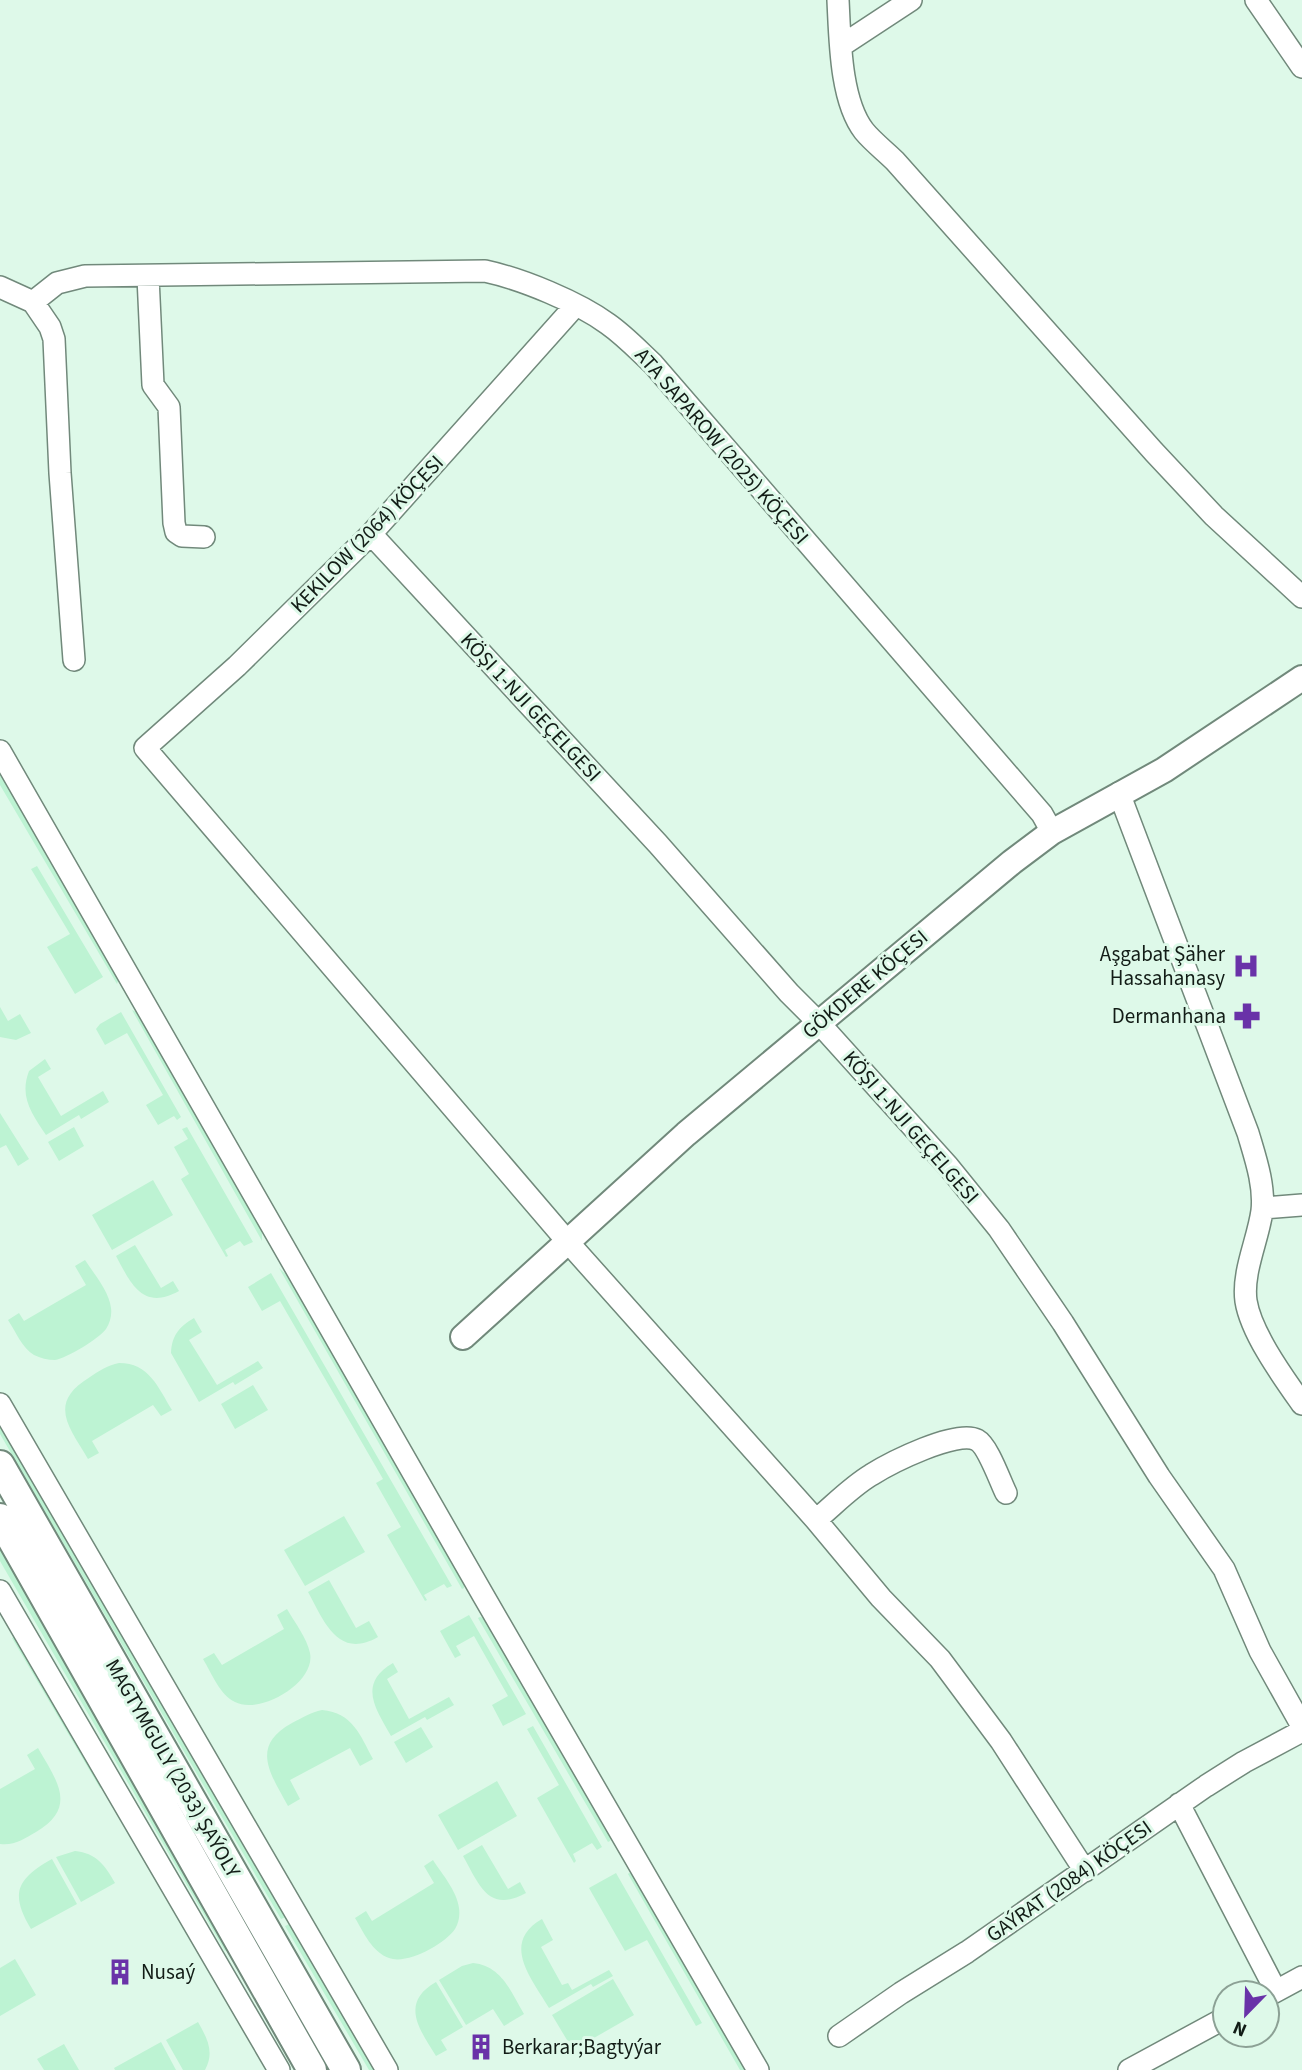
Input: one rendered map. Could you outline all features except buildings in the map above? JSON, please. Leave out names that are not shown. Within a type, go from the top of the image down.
[{"type":"main road","name":"MAGTYMGULY (2033) ŞAÝOLY","points":[[0,1465],[346,2070]]},
{"type":"main road","name":"MAGTYMGULY (2033) ŞAÝOLY","points":[[0,1518],[312,2070]]},
{"type":"street","points":[[838,0],[841,46],[851,109],[864,131],[895,161],[1214,516],[1302,597]]},
{"type":"street","points":[[841,46],[911,0]]},
{"type":"street","points":[[1256,0],[1302,67]]},
{"type":"street","name":"ATA SAPAROW (2025) KÖÇESI","points":[[33,302],[57,283],[85,276],[485,271],[526,282],[575,306],[607,323],[653,364],[1042,814],[1052,832]]},
{"type":"street","points":[[148,277],[153,385],[169,407],[174,523],[176,532],[182,536],[204,537]]},
{"type":"street","points":[[0,286],[33,302],[50,327],[54,339],[60,473],[74,660]]},
{"type":"street","name":"KEKILOW (2064) KÖÇESI","points":[[567,1241],[145,748],[237,666],[371,534],[575,306]]},
{"type":"street","name":"KÖŞI 1-NJI GEÇELGESI","points":[[371,534],[649,834],[947,1166],[999,1229],[1159,1476],[1224,1569],[1260,1651],[1302,1726]]},
{"type":"street","name":"GÖKDERE KÖÇESI","points":[[463,1337],[686,1134],[1012,862],[1052,832],[1164,769],[1302,678]]},
{"type":"street","points":[[0,751],[489,1607],[758,2070]]},
{"type":"street","points":[[1119,793],[1248,1132],[1258,1168],[1263,1208],[1245,1287],[1246,1302],[1250,1317],[1278,1368],[1302,1404]]},
{"type":"street","points":[[1263,1208],[1302,1205]]},
{"type":"street","points":[[567,1241],[816,1520],[881,1598],[940,1659],[976,1705],[1085,1871]]},
{"type":"street","points":[[0,1404],[387,2070]]},
{"type":"street","points":[[816,1520],[869,1476],[939,1444],[967,1437],[983,1444],[1006,1493]]},
{"type":"street","points":[[0,1591],[279,2070]]},
{"type":"street","name":"GAÝRAT (2084) KÖÇESI","points":[[839,2036],[1085,1871],[1179,1804],[1244,1762],[1302,1731]]},
{"type":"street","points":[[1179,1804],[1265,1979]]},
{"type":"street","points":[[1281,1989],[1302,1977]]},
{"type":"street","points":[[1129,2070],[1211,2026]]},
{"type":"green space","points":[[0,771],[119,978],[117,984],[0,785]]},
{"type":"green space","points":[[37,866],[103,977],[75,994],[47,947],[70,934],[31,869]]},
{"type":"green space","points":[[0,1007],[8,1021],[20,1014],[31,1033],[16,1040],[0,1037]]},
{"type":"green space","points":[[132,1010],[140,1014],[262,1228],[262,1241]]},
{"type":"green space","points":[[121,1012],[181,1117],[177,1120],[174,1116],[158,1125],[146,1105],[163,1095],[127,1033],[105,1045],[96,1029]]},
{"type":"green space","points":[[45,1059],[51,1069],[38,1077],[61,1116],[103,1091],[109,1102],[81,1119],[79,1115],[46,1135],[28,1105],[25,1089],[29,1071]]},
{"type":"green space","points":[[0,1113],[29,1159],[18,1166],[6,1145],[0,1148]]},
{"type":"green space","points":[[74,1127],[84,1146],[59,1161],[48,1142]]},
{"type":"green space","points":[[187,1127],[253,1242],[244,1246],[240,1241],[225,1250],[228,1256],[226,1257],[181,1179],[189,1174],[174,1147],[188,1139],[182,1129]]},
{"type":"green space","points":[[153,1180],[173,1215],[112,1250],[92,1215]]},
{"type":"green space","points":[[135,1245],[161,1288],[173,1281],[179,1291],[156,1298],[147,1296],[133,1285],[116,1256]]},
{"type":"green space","points":[[85,1260],[110,1302],[111,1313],[107,1327],[103,1333],[75,1352],[55,1360],[34,1355],[23,1344],[8,1320],[19,1313],[24,1321],[86,1285],[75,1266]]},
{"type":"green space","points":[[279,1268],[292,1280],[464,1581],[464,1588],[462,1589]]},
{"type":"green space","points":[[271,1273],[452,1586],[447,1588],[444,1584],[424,1595],[427,1600],[425,1601],[387,1535],[401,1527],[376,1483],[383,1479],[280,1301],[262,1311],[248,1287]]},
{"type":"green space","points":[[194,1318],[202,1332],[189,1340],[217,1385],[258,1361],[263,1368],[199,1402],[171,1353],[177,1332]]},
{"type":"green space","points":[[119,1363],[138,1367],[152,1378],[172,1410],[161,1416],[153,1405],[92,1441],[99,1453],[88,1459],[69,1426],[65,1406],[77,1387],[100,1370]]},
{"type":"green space","points":[[253,1385],[268,1410],[235,1429],[221,1404]]},
{"type":"green space","points":[[0,1419],[288,1916],[281,1919],[0,1434]]},
{"type":"green space","points":[[344,1516],[365,1552],[305,1586],[284,1550]]},
{"type":"green space","points":[[0,1545],[232,1947],[225,1951],[0,1561]]},
{"type":"green space","points":[[329,1580],[356,1628],[369,1621],[378,1637],[364,1643],[352,1644],[342,1641],[334,1634],[308,1592]]},
{"type":"green space","points":[[287,1609],[304,1636],[310,1653],[310,1664],[304,1675],[284,1694],[271,1700],[246,1705],[235,1702],[221,1689],[203,1659],[214,1653],[222,1665],[284,1629],[277,1615]]},
{"type":"green space","points":[[469,1615],[526,1714],[503,1726],[492,1705],[508,1696],[474,1636],[456,1646],[461,1655],[455,1658],[440,1631]]},
{"type":"green space","points":[[478,1618],[485,1618],[612,1836],[610,1841],[608,1842]]},
{"type":"green space","points":[[16,1636],[103,1786],[100,1788],[12,1638]]},
{"type":"green space","points":[[393,1663],[398,1672],[387,1679],[409,1719],[449,1697],[454,1705],[391,1736],[376,1707],[373,1688],[375,1679]]},
{"type":"green space","points":[[322,1710],[348,1720],[373,1759],[360,1766],[350,1748],[290,1780],[300,1799],[288,1806],[270,1771],[268,1751],[271,1741],[292,1723]]},
{"type":"green space","points":[[533,1726],[602,1847],[597,1850],[592,1843],[573,1854],[576,1861],[574,1863],[537,1798],[559,1785],[527,1729]]},
{"type":"green space","points":[[421,1727],[433,1747],[406,1763],[394,1742]]},
{"type":"green space","points":[[38,1748],[57,1782],[60,1803],[57,1813],[49,1823],[27,1837],[14,1843],[0,1844],[0,1789],[35,1769],[27,1755]]},
{"type":"green space","points":[[497,1781],[517,1816],[458,1850],[438,1815]]},
{"type":"green space","points":[[482,1845],[508,1889],[520,1882],[526,1893],[513,1899],[502,1900],[486,1893],[463,1856]]},
{"type":"green space","points":[[75,1851],[89,1854],[99,1861],[115,1883],[81,1902],[56,1857]]},
{"type":"green space","points":[[52,1859],[77,1904],[31,1929],[20,1906],[20,1888],[31,1873]]},
{"type":"green space","points":[[433,1860],[458,1902],[459,1916],[456,1927],[443,1941],[425,1952],[406,1959],[389,1958],[369,1941],[355,1918],[366,1911],[372,1921],[434,1883],[424,1866]]},
{"type":"green space","points":[[616,1873],[702,2023],[696,2026],[647,1940],[625,1951],[589,1888]]},
{"type":"green space","points":[[629,1873],[634,1874],[747,2070],[740,2070]]},
{"type":"green space","points":[[542,1919],[553,1940],[541,1947],[562,1985],[568,1983],[572,1990],[609,1970],[613,1976],[593,1987],[591,1984],[549,2008],[528,1973],[521,1950],[523,1939]]},
{"type":"green space","points":[[292,1923],[377,2070],[369,2070],[285,1926]]},
{"type":"green space","points":[[15,1959],[36,1995],[0,2016],[0,1968]]},
{"type":"green space","points":[[473,1963],[491,1969],[504,1981],[524,2014],[504,2026],[493,2009],[466,2025],[439,1980],[462,1966]]},
{"type":"green space","points":[[613,1979],[634,2015],[573,2050],[552,2015]]},
{"type":"green space","points":[[436,1982],[463,2027],[441,2040],[447,2050],[436,2056],[419,2027],[416,2008],[418,1999]]},
{"type":"green space","points":[[198,2022],[209,2045],[208,2063],[205,2070],[183,2070],[166,2040]]},
{"type":"green space","points":[[161,2042],[176,2070],[115,2070],[114,2068]]},
{"type":"green space","points":[[64,2044],[79,2070],[44,2070],[37,2059]]},
{"type":"place","name":"Aşgabat Şäher Hassahanasy","points":[[1246,966]]},
{"type":"place","name":"Dermanhana","points":[[1247,1016]]},
{"type":"place","name":"Nusaý","points":[[120,1972]]},
{"type":"place","name":"Berkarar;Bagtyýar","points":[[481,2047]]}]
